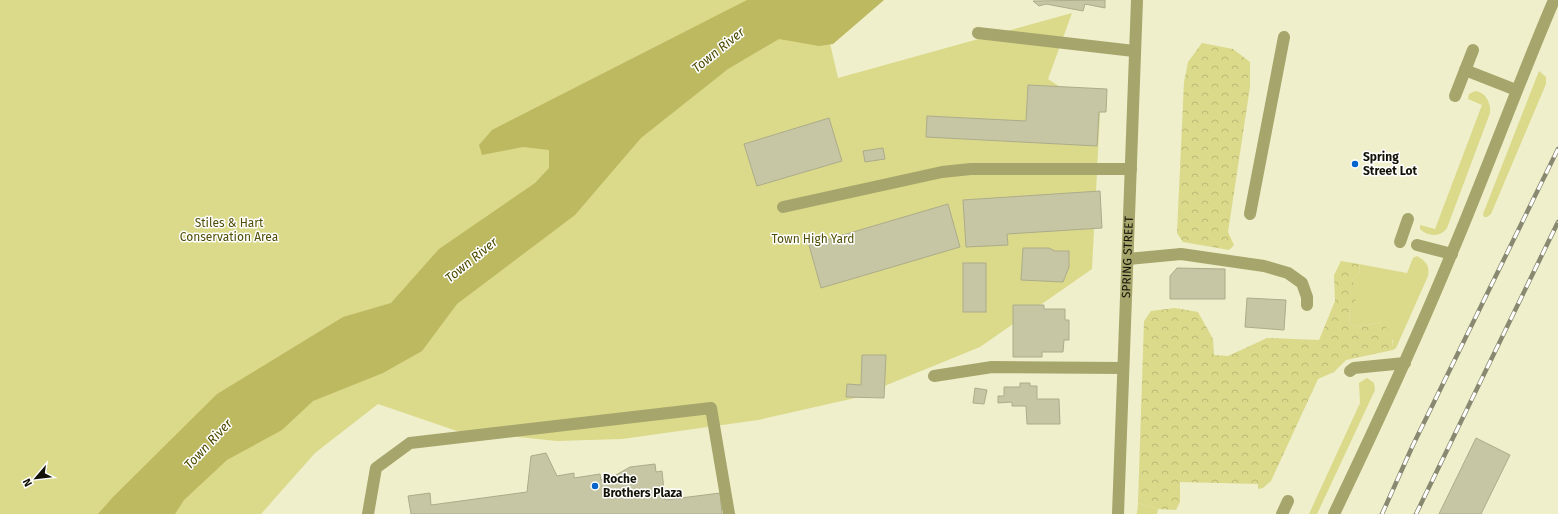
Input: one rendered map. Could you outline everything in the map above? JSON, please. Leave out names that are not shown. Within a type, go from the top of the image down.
[{"type":"street","name":"SPRING STREET","points":[[1118,514],[1136,0]]},
{"type":"street","points":[[1334,514],[1406,363],[1452,254],[1516,90],[1554,0]]},
{"type":"street","points":[[978,33],[1134,51]]},
{"type":"street","points":[[1250,214],[1284,37]]},
{"type":"street","points":[[1455,96],[1473,50]]},
{"type":"street","points":[[1465,70],[1516,90]]},
{"type":"street","points":[[783,207],[942,172],[971,168],[1131,169]]},
{"type":"street","points":[[1400,242],[1408,219]]},
{"type":"street","points":[[1416,245],[1452,254]]},
{"type":"street","points":[[1128,259],[1181,254],[1264,266],[1288,273],[1302,283],[1307,297],[1307,305]]},
{"type":"street","points":[[1350,371],[1354,368],[1406,363]]},
{"type":"street","points":[[934,376],[992,367],[1123,368]]},
{"type":"street","points":[[368,514],[376,468],[410,443],[711,408],[729,514]]},
{"type":"street","points":[[1282,514],[1288,501]]},
{"type":"green space","name":"Stiles & Hart Conservation Area","points":[[0,0],[820,0],[838,78],[1072,13],[1048,79],[1100,113],[1092,269],[980,347],[855,398],[758,420],[622,439],[557,441],[457,431],[378,404],[315,453],[261,514],[0,514]]},
{"type":"green space","points":[[1202,43],[1233,49],[1250,62],[1250,87],[1228,232],[1234,245],[1229,250],[1183,242],[1177,233],[1184,82],[1188,62]]},
{"type":"green space","points":[[1539,71],[1546,77],[1546,84],[1491,214],[1484,217],[1483,214]]},
{"type":"green space","points":[[1475,91],[1482,93],[1485,96],[1490,105],[1490,113],[1447,228],[1441,233],[1430,235],[1420,229],[1420,225],[1435,229],[1482,105],[1468,99],[1469,94]]},
{"type":"green space","points":[[1417,256],[1427,264],[1428,276],[1396,348],[1393,350],[1393,341],[1381,322],[1358,327],[1350,324],[1349,308],[1359,295],[1352,280],[1360,271],[1359,264],[1407,273],[1413,258]]},
{"type":"green space","points":[[1341,261],[1359,264],[1360,271],[1352,280],[1360,295],[1349,308],[1350,324],[1358,327],[1381,322],[1390,334],[1393,350],[1346,360],[1334,372],[1318,379],[1271,481],[1263,488],[1258,489],[1258,484],[1180,482],[1180,502],[1176,510],[1158,509],[1138,503],[1144,321],[1151,311],[1175,308],[1198,312],[1213,339],[1214,355],[1228,356],[1267,338],[1319,340],[1335,301],[1334,275]]},
{"type":"green space","points":[[1367,378],[1374,383],[1375,390],[1317,514],[1309,514],[1360,403],[1359,383]]},
{"type":"green space","points":[[1138,503],[1158,509],[1157,514],[1137,514]]},
{"type":"water","name":"Town River","points":[[747,0],[884,0],[833,44],[819,46],[779,39],[728,69],[641,138],[575,215],[457,304],[422,351],[383,373],[313,401],[282,430],[227,460],[184,500],[175,514],[98,514],[113,497],[217,394],[343,317],[391,303],[439,249],[535,183],[549,168],[549,150],[523,147],[482,155],[479,145],[492,130]]},
{"type":"building","points":[[1105,0],[1105,8],[1085,4],[1083,11],[1046,4],[1039,6],[1033,1]]},
{"type":"building","points":[[1028,85],[1107,89],[1106,112],[1099,112],[1097,146],[926,137],[927,116],[1026,121]]},
{"type":"building","points":[[829,118],[842,161],[757,186],[744,144]]},
{"type":"building","points":[[883,148],[885,159],[865,162],[863,151]]},
{"type":"building","points":[[1100,191],[1102,228],[1007,234],[1008,245],[966,247],[963,200]]},
{"type":"building","points":[[948,204],[960,247],[821,288],[809,245]]},
{"type":"building","points":[[1023,248],[1049,248],[1055,251],[1069,251],[1069,267],[1063,282],[1021,280]]},
{"type":"building","points":[[963,263],[986,263],[986,312],[963,312]]},
{"type":"building","points":[[1177,268],[1225,269],[1225,299],[1170,299],[1170,276]]},
{"type":"building","points":[[1247,298],[1286,300],[1284,330],[1245,327]]},
{"type":"building","points":[[1013,305],[1044,305],[1044,309],[1065,309],[1065,320],[1069,320],[1069,340],[1064,340],[1063,352],[1042,352],[1042,357],[1013,357]]},
{"type":"building","points":[[862,355],[886,355],[884,398],[846,397],[847,384],[861,385]]},
{"type":"building","points":[[1020,383],[1030,383],[1030,386],[1037,386],[1037,399],[1059,399],[1060,424],[1027,424],[1026,406],[1012,406],[1012,402],[998,403],[998,396],[1004,396],[1004,387],[1020,387]]},
{"type":"building","points":[[975,388],[987,390],[984,404],[973,403]]},
{"type":"building","points":[[1476,438],[1510,455],[1481,514],[1439,514]]},
{"type":"building","name":"Roche Brothers Plaza","points":[[546,453],[557,476],[574,473],[574,478],[600,474],[601,480],[609,479],[630,467],[655,464],[656,472],[662,471],[665,500],[720,493],[722,514],[411,514],[408,496],[430,493],[431,505],[527,492],[531,456]]},
{"type":"railway","points":[[1382,514],[1413,445],[1558,149]]},
{"type":"railway","points":[[1416,514],[1558,222]]},
{"type":"place","name":"Spring Street Lot","points":[[1355,164]]},
{"type":"place","name":"Roche Brothers Plaza","points":[[595,486]]},
{"type":"park label","name":"Town High Yard","points":[[813,239]]}]
